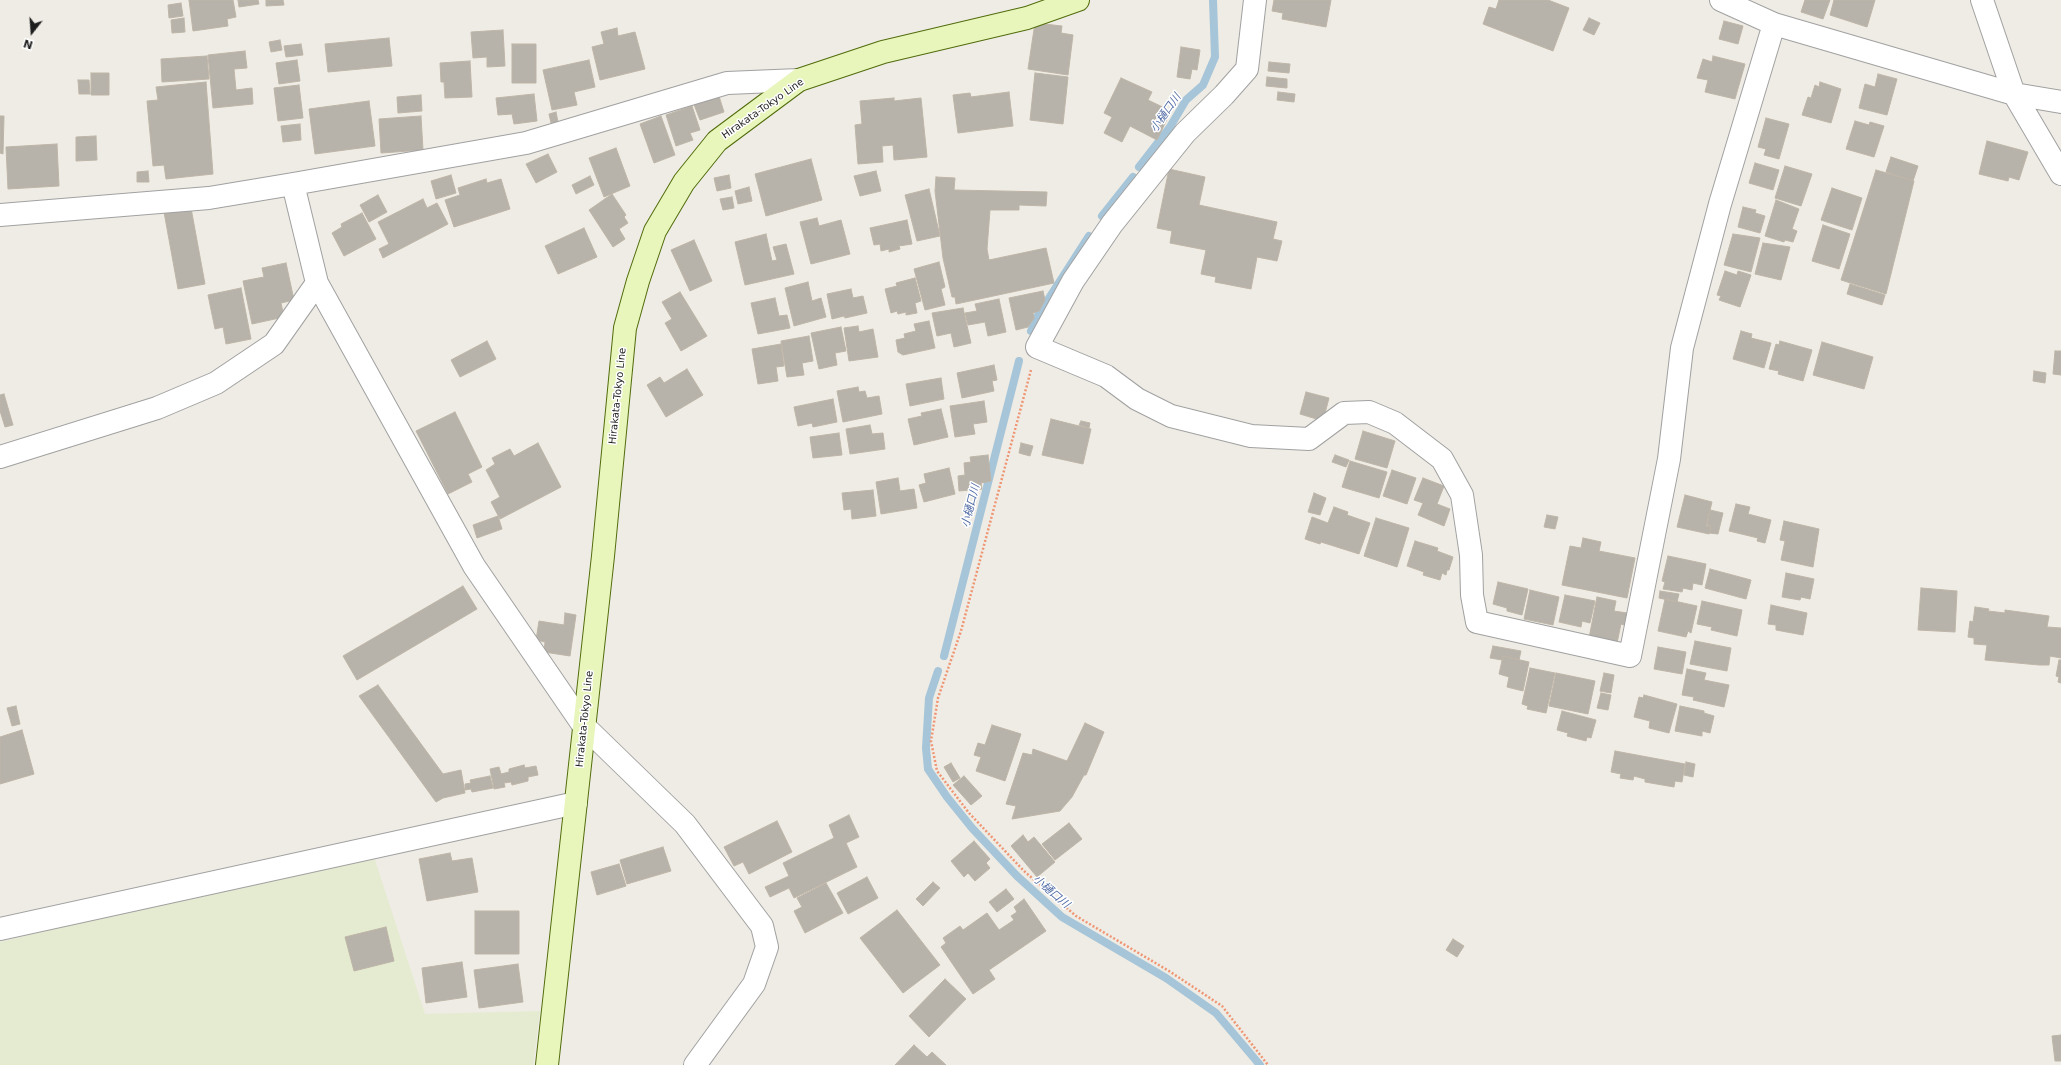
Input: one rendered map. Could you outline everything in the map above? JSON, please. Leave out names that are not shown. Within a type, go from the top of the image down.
[{"type":"main road","name":"Hirakata-Tokyo Line","points":[[547,1065],[576,803],[583,725],[603,556],[625,328],[638,281],[655,231],[684,182],[712,146],[799,80],[883,52],[1027,18],[1078,0]]},
{"type":"street","points":[[1255,0],[1247,69],[1224,95],[1184,132],[1112,224],[1073,281],[1038,347],[1106,376],[1137,399],[1171,416],[1251,436],[1309,439],[1344,412],[1369,412],[1395,423],[1442,459],[1462,495],[1471,555],[1472,595],[1477,622],[1630,656],[1669,459],[1682,348],[1720,204],[1774,24]]},
{"type":"street","points":[[1721,0],[1774,24],[2014,94],[2061,102]]},
{"type":"street","points":[[1982,0],[2014,94],[2061,174]]},
{"type":"street","points":[[0,215],[209,198],[293,184],[526,142],[727,83],[799,80]]},
{"type":"street","points":[[293,184],[317,283],[474,566],[583,725],[685,824],[762,926],[767,947],[754,984],[695,1065]]},
{"type":"street","points":[[0,458],[157,408],[216,383],[274,344],[317,283]]},
{"type":"street","points":[[0,929],[576,803]]},
{"type":"path","points":[[1038,347],[1007,455],[961,631],[938,698],[931,741],[937,771],[969,813],[1024,871],[1076,916],[1169,970],[1222,1006],[1268,1065]]},
{"type":"green space","points":[[373,854],[425,1014],[540,1011],[533,1065],[0,1065],[0,942]]},
{"type":"building","points":[[189,0],[233,0],[236,17],[227,19],[228,26],[193,31]]},
{"type":"building","points":[[238,0],[258,0],[259,4],[239,7]]},
{"type":"building","points":[[266,0],[283,0],[284,5],[266,6]]},
{"type":"building","points":[[1274,0],[1331,0],[1326,27],[1282,19],[1283,13],[1272,11]]},
{"type":"building","points":[[1499,0],[1548,0],[1569,8],[1553,51],[1483,24],[1489,7],[1496,9]]},
{"type":"building","points":[[1805,0],[1830,0],[1823,19],[1801,12]]},
{"type":"building","points":[[1834,0],[1875,0],[1867,27],[1830,15]]},
{"type":"building","points":[[181,3],[183,16],[169,18],[168,5]]},
{"type":"building","points":[[184,18],[185,32],[172,33],[171,20]]},
{"type":"building","points":[[1589,18],[1600,23],[1594,35],[1583,30]]},
{"type":"building","points":[[1724,21],[1743,26],[1738,44],[1719,39]]},
{"type":"building","points":[[1035,23],[1062,26],[1061,33],[1073,35],[1068,75],[1028,69]]},
{"type":"building","points":[[617,28],[618,36],[635,32],[645,69],[600,80],[592,47],[604,44],[601,32]]},
{"type":"building","points":[[503,30],[505,66],[487,67],[487,57],[473,58],[471,32]]},
{"type":"building","points":[[389,38],[392,66],[328,72],[325,44]]},
{"type":"building","points":[[280,40],[282,50],[271,52],[269,42]]},
{"type":"building","points":[[301,44],[303,55],[286,57],[284,46]]},
{"type":"building","points":[[512,44],[536,44],[536,83],[512,83]]},
{"type":"building","points":[[1181,47],[1200,50],[1197,70],[1192,69],[1190,79],[1177,77]]},
{"type":"building","points":[[245,51],[247,68],[234,69],[236,90],[252,88],[253,104],[213,108],[208,55]]},
{"type":"building","points":[[207,56],[209,79],[162,82],[161,59]]},
{"type":"building","points":[[1713,56],[1745,64],[1735,99],[1705,92],[1708,80],[1697,78],[1703,59],[1712,62]]},
{"type":"building","points":[[297,60],[300,81],[279,84],[276,63]]},
{"type":"building","points":[[589,60],[595,87],[574,92],[577,105],[552,110],[543,70]]},
{"type":"building","points":[[470,61],[472,97],[445,98],[444,82],[441,82],[440,63]]},
{"type":"building","points":[[1269,62],[1290,64],[1289,73],[1268,71]]},
{"type":"building","points":[[91,73],[109,73],[109,95],[91,95]]},
{"type":"building","points":[[1035,73],[1068,77],[1063,124],[1030,120]]},
{"type":"building","points":[[1878,74],[1897,79],[1887,115],[1859,108],[1865,84],[1875,87]]},
{"type":"building","points":[[1267,77],[1287,79],[1287,88],[1266,86]]},
{"type":"building","points":[[1121,78],[1152,92],[1148,100],[1171,111],[1157,140],[1130,126],[1122,142],[1104,133],[1112,117],[1104,113]]},
{"type":"building","points":[[78,80],[89,80],[90,94],[79,94]]},
{"type":"building","points":[[206,82],[213,174],[166,179],[164,165],[153,166],[147,101],[158,100],[156,87]]},
{"type":"building","points":[[1820,82],[1841,89],[1831,123],[1802,115],[1808,97],[1811,98],[1815,85],[1819,87]]},
{"type":"building","points":[[299,85],[303,118],[278,121],[274,88]]},
{"type":"building","points":[[1009,92],[1013,126],[958,133],[953,95],[970,93],[971,97]]},
{"type":"building","points":[[1278,92],[1295,94],[1294,102],[1277,100]]},
{"type":"building","points":[[718,93],[724,112],[700,120],[693,102]]},
{"type":"building","points":[[534,94],[537,121],[514,124],[512,114],[498,115],[496,98]]},
{"type":"building","points":[[421,95],[422,111],[398,113],[397,97]]},
{"type":"building","points":[[894,98],[894,101],[921,98],[927,157],[894,160],[893,145],[882,146],[883,162],[858,164],[855,125],[862,124],[860,101]]},
{"type":"building","points":[[369,101],[375,146],[315,154],[309,109]]},
{"type":"building","points":[[692,106],[700,130],[690,133],[693,140],[676,146],[666,115]]},
{"type":"building","points":[[556,112],[558,122],[551,123],[549,114]]},
{"type":"building","points":[[0,116],[4,116],[3,154],[0,153]]},
{"type":"building","points":[[421,116],[423,150],[381,153],[379,119]]},
{"type":"building","points":[[661,116],[675,155],[654,163],[640,124]]},
{"type":"building","points":[[1766,118],[1789,124],[1779,159],[1764,155],[1766,149],[1758,147]]},
{"type":"building","points":[[1855,121],[1869,125],[1870,122],[1884,126],[1874,157],[1846,149]]},
{"type":"building","points":[[300,124],[301,140],[283,142],[281,126]]},
{"type":"building","points":[[96,136],[97,160],[76,161],[76,137]]},
{"type":"building","points":[[1987,141],[2028,152],[2019,180],[2009,177],[2008,181],[1979,174]]},
{"type":"building","points":[[57,144],[59,186],[8,189],[6,147]]},
{"type":"building","points":[[616,148],[630,186],[604,197],[589,158]]},
{"type":"building","points":[[548,154],[557,172],[536,183],[526,164]]},
{"type":"building","points":[[1891,157],[1918,166],[1913,181],[1886,172]]},
{"type":"building","points":[[811,159],[822,200],[766,216],[755,174]]},
{"type":"building","points":[[1755,163],[1779,170],[1773,190],[1749,183]]},
{"type":"building","points":[[1785,166],[1812,174],[1801,206],[1775,198]]},
{"type":"building","points":[[1169,169],[1205,177],[1199,205],[1277,222],[1273,239],[1282,241],[1277,261],[1257,257],[1251,289],[1215,282],[1216,277],[1201,274],[1206,250],[1170,243],[1172,231],[1157,228]]},
{"type":"building","points":[[1876,170],[1914,181],[1886,294],[1841,280]]},
{"type":"building","points":[[148,171],[149,182],[137,182],[137,172]]},
{"type":"building","points":[[876,171],[881,191],[860,196],[854,176]]},
{"type":"building","points":[[451,175],[456,193],[436,199],[431,181]]},
{"type":"building","points":[[729,175],[731,188],[717,191],[714,178]]},
{"type":"building","points":[[590,176],[594,185],[576,194],[572,185]]},
{"type":"building","points":[[936,177],[955,178],[954,190],[1047,192],[1046,206],[1019,205],[1019,210],[990,210],[987,249],[989,260],[1046,248],[1054,283],[956,304],[955,297],[952,297],[943,258],[935,191]]},
{"type":"building","points":[[486,179],[487,183],[501,179],[510,209],[454,227],[445,200],[460,195],[458,188]]},
{"type":"building","points":[[749,187],[752,201],[738,204],[735,191]]},
{"type":"building","points":[[1832,188],[1862,198],[1852,230],[1821,220]]},
{"type":"building","points":[[929,189],[940,236],[917,241],[905,195]]},
{"type":"building","points":[[612,194],[626,215],[624,217],[628,223],[619,229],[625,239],[613,247],[589,210]]},
{"type":"building","points":[[378,195],[387,212],[369,222],[360,205]]},
{"type":"building","points":[[732,197],[734,208],[723,210],[720,199]]},
{"type":"building","points":[[423,199],[427,208],[437,203],[448,224],[383,258],[379,249],[389,244],[378,222]]},
{"type":"building","points":[[1776,200],[1799,209],[1792,229],[1797,231],[1793,242],[1785,240],[1784,242],[1765,236]]},
{"type":"building","points":[[1743,207],[1756,210],[1755,213],[1765,216],[1760,233],[1738,227]]},
{"type":"building","points":[[191,208],[205,284],[178,289],[164,212]]},
{"type":"building","points":[[362,213],[376,239],[344,256],[332,233],[342,227],[341,224]]},
{"type":"building","points":[[817,218],[819,226],[841,220],[850,254],[811,264],[800,222]]},
{"type":"building","points":[[907,220],[912,244],[899,246],[900,249],[889,252],[889,249],[881,251],[880,244],[874,245],[870,228]]},
{"type":"building","points":[[1823,225],[1850,234],[1839,269],[1812,261]]},
{"type":"building","points":[[584,228],[597,257],[558,274],[545,246]]},
{"type":"building","points":[[766,234],[772,261],[777,260],[773,247],[786,244],[794,274],[745,285],[735,242]]},
{"type":"building","points":[[1733,234],[1760,238],[1751,272],[1724,265]]},
{"type":"building","points":[[694,240],[712,281],[690,291],[671,250]]},
{"type":"building","points":[[1763,243],[1790,247],[1781,280],[1755,274]]},
{"type":"building","points":[[939,262],[945,287],[941,289],[945,305],[925,310],[914,269]]},
{"type":"building","points":[[286,263],[294,300],[281,303],[284,317],[252,324],[243,281],[264,277],[262,268]]},
{"type":"building","points":[[1725,271],[1737,275],[1738,271],[1751,275],[1740,307],[1719,300],[1721,296],[1717,295]]},
{"type":"building","points":[[915,278],[921,301],[915,303],[917,313],[906,315],[906,312],[898,314],[897,311],[891,313],[885,289],[897,286],[896,283]]},
{"type":"building","points":[[808,282],[812,301],[821,298],[826,317],[794,326],[785,288]]},
{"type":"building","points":[[1850,284],[1885,295],[1882,305],[1847,294]]},
{"type":"building","points":[[241,288],[251,339],[226,344],[223,327],[215,329],[208,295]]},
{"type":"building","points":[[851,289],[853,298],[863,296],[867,313],[845,318],[844,316],[832,319],[827,294]]},
{"type":"building","points":[[1043,291],[1045,300],[1039,311],[1033,313],[1034,318],[1028,327],[1016,330],[1009,298]]},
{"type":"building","points":[[680,292],[707,336],[681,351],[665,323],[672,319],[662,302]]},
{"type":"building","points":[[775,298],[779,316],[787,315],[790,328],[758,334],[751,303]]},
{"type":"building","points":[[999,299],[1006,332],[988,336],[985,322],[968,325],[965,313],[977,311],[975,304]]},
{"type":"building","points":[[963,308],[971,343],[954,347],[951,333],[937,336],[932,313]]},
{"type":"building","points":[[929,321],[935,348],[903,355],[898,352],[896,340],[905,338],[904,334],[916,331],[914,324]]},
{"type":"building","points":[[858,326],[859,332],[873,329],[878,357],[849,361],[844,328]]},
{"type":"building","points":[[841,327],[846,351],[835,353],[837,365],[819,369],[811,333]]},
{"type":"building","points":[[1741,331],[1752,334],[1751,338],[1771,343],[1764,368],[1733,359]]},
{"type":"building","points":[[809,336],[813,361],[802,363],[804,375],[787,377],[781,341]]},
{"type":"building","points":[[487,341],[496,359],[460,377],[451,360]]},
{"type":"building","points":[[1780,341],[1812,350],[1803,381],[1778,374],[1779,371],[1769,369],[1776,344],[1779,345]]},
{"type":"building","points":[[1822,342],[1873,357],[1864,389],[1813,375]]},
{"type":"building","points":[[781,344],[784,366],[776,367],[778,381],[758,384],[752,349]]},
{"type":"building","points":[[2055,351],[2061,351],[2061,375],[2053,374]]},
{"type":"building","points":[[994,365],[997,380],[992,381],[994,391],[962,398],[957,373]]},
{"type":"building","points":[[687,369],[703,395],[666,417],[647,385],[660,377],[664,383]]},
{"type":"building","points":[[2034,371],[2046,373],[2045,383],[2033,381]]},
{"type":"building","points":[[941,378],[944,399],[910,406],[906,384]]},
{"type":"building","points":[[858,387],[859,392],[865,391],[867,398],[879,396],[882,414],[843,422],[837,391]]},
{"type":"building","points":[[1306,392],[1329,398],[1323,421],[1300,414]]},
{"type":"building","points":[[4,394],[13,425],[5,427],[0,411],[0,395]]},
{"type":"building","points":[[833,399],[837,422],[813,427],[812,423],[798,426],[794,407]]},
{"type":"building","points":[[984,401],[987,422],[973,424],[975,434],[955,437],[950,406]]},
{"type":"building","points":[[941,409],[948,437],[914,445],[908,419],[922,416],[921,413]]},
{"type":"building","points":[[455,412],[482,467],[468,474],[472,482],[448,494],[416,431]]},
{"type":"building","points":[[1051,419],[1091,429],[1083,464],[1042,455]]},
{"type":"building","points":[[1081,421],[1090,423],[1089,428],[1079,425]]},
{"type":"building","points":[[870,425],[872,434],[883,433],[885,449],[850,454],[846,429]]},
{"type":"building","points":[[1363,431],[1395,441],[1387,468],[1355,459]]},
{"type":"building","points":[[839,433],[842,455],[813,458],[810,437]]},
{"type":"building","points":[[538,443],[561,487],[500,519],[491,502],[500,497],[486,470],[495,464],[492,458],[510,449],[514,456]]},
{"type":"building","points":[[1021,443],[1033,446],[1030,456],[1019,453]]},
{"type":"building","points":[[988,455],[991,481],[981,483],[982,489],[959,491],[958,476],[965,475],[964,463],[971,462],[970,457]]},
{"type":"building","points":[[1335,455],[1349,460],[1346,467],[1332,462]]},
{"type":"building","points":[[1350,461],[1387,472],[1379,498],[1342,487]]},
{"type":"building","points":[[949,468],[955,494],[924,502],[919,485],[926,483],[924,474]]},
{"type":"building","points":[[1392,470],[1416,478],[1407,504],[1383,496]]},
{"type":"building","points":[[898,478],[900,491],[914,489],[917,508],[881,514],[876,482]]},
{"type":"building","points":[[1423,478],[1444,486],[1437,504],[1450,509],[1444,526],[1418,515],[1423,503],[1414,500]]},
{"type":"building","points":[[873,490],[876,516],[852,519],[851,509],[844,510],[842,493]]},
{"type":"building","points":[[1314,493],[1326,498],[1320,515],[1308,512]]},
{"type":"building","points":[[1685,495],[1712,502],[1706,526],[1711,526],[1709,534],[1677,527]]},
{"type":"building","points":[[1736,504],[1750,507],[1748,514],[1771,520],[1765,543],[1757,541],[1758,538],[1729,531]]},
{"type":"building","points":[[1334,507],[1348,512],[1347,515],[1370,523],[1359,554],[1321,542],[1320,544],[1305,539],[1312,517],[1328,523]]},
{"type":"building","points":[[1710,510],[1723,513],[1718,534],[1709,533],[1711,526],[1707,525]]},
{"type":"building","points":[[1547,515],[1558,517],[1555,529],[1544,527]]},
{"type":"building","points":[[498,516],[502,529],[477,538],[473,525]]},
{"type":"building","points":[[1376,518],[1409,528],[1397,567],[1364,556]]},
{"type":"building","points":[[1784,521],[1819,529],[1813,567],[1781,560],[1785,541],[1780,540]]},
{"type":"building","points":[[1583,538],[1601,542],[1599,551],[1635,558],[1627,598],[1562,585],[1570,546],[1581,548]]},
{"type":"building","points":[[1415,541],[1438,548],[1437,551],[1453,557],[1449,570],[1447,570],[1446,575],[1442,573],[1440,580],[1423,575],[1424,572],[1407,566]]},
{"type":"building","points":[[1668,556],[1706,564],[1702,585],[1693,583],[1692,590],[1683,588],[1682,592],[1663,589],[1665,582],[1662,581]]},
{"type":"building","points":[[1710,569],[1751,580],[1746,599],[1705,588]]},
{"type":"building","points":[[1786,573],[1814,579],[1810,599],[1801,597],[1800,600],[1782,597]]},
{"type":"building","points":[[1498,582],[1528,589],[1522,615],[1507,611],[1507,608],[1493,604]]},
{"type":"building","points":[[463,586],[477,609],[357,680],[343,656]]},
{"type":"building","points":[[1921,588],[1957,591],[1955,632],[1918,630]]},
{"type":"building","points":[[1530,590],[1559,597],[1553,625],[1524,619]]},
{"type":"building","points":[[1660,591],[1679,594],[1677,602],[1659,598]]},
{"type":"building","points":[[1565,595],[1595,601],[1590,623],[1582,621],[1581,627],[1559,622]]},
{"type":"building","points":[[1597,597],[1616,601],[1614,611],[1627,613],[1624,625],[1621,624],[1617,643],[1589,638]]},
{"type":"building","points":[[1665,599],[1697,606],[1691,633],[1688,631],[1686,637],[1658,631]]},
{"type":"building","points":[[1702,601],[1742,610],[1737,636],[1711,630],[1712,627],[1697,624]]},
{"type":"building","points":[[1771,605],[1807,613],[1803,635],[1776,630],[1776,625],[1768,624]]},
{"type":"building","points":[[1975,607],[1989,609],[1988,611],[2005,613],[2005,610],[2049,616],[2047,627],[2061,628],[2061,658],[2050,656],[2049,665],[1985,660],[1987,645],[1974,644],[1974,638],[1968,637],[1970,621],[1973,622]]},
{"type":"building","points":[[565,613],[576,615],[570,656],[544,652],[545,642],[536,640],[539,621],[564,625]]},
{"type":"building","points":[[1695,641],[1731,648],[1727,671],[1690,664]]},
{"type":"building","points":[[1493,646],[1521,651],[1519,660],[1503,656],[1502,660],[1490,658]]},
{"type":"building","points":[[1658,647],[1686,652],[1682,674],[1654,669]]},
{"type":"building","points":[[1503,656],[1529,662],[1523,691],[1507,687],[1509,677],[1499,674]]},
{"type":"building","points":[[2059,660],[2061,660],[2061,683],[2058,682],[2059,677],[2056,676]]},
{"type":"building","points":[[1530,668],[1555,673],[1546,713],[1527,709],[1528,706],[1522,704]]},
{"type":"building","points":[[1687,669],[1706,673],[1704,680],[1729,685],[1724,707],[1693,700],[1694,697],[1682,695]]},
{"type":"building","points":[[1556,673],[1595,681],[1588,714],[1549,706]]},
{"type":"building","points":[[1604,673],[1614,675],[1611,693],[1600,691]]},
{"type":"building","points":[[378,685],[443,774],[461,770],[465,793],[443,798],[436,802],[359,696]]},
{"type":"building","points":[[1601,693],[1611,695],[1608,710],[1597,708]]},
{"type":"building","points":[[1644,695],[1677,704],[1669,733],[1649,728],[1650,721],[1634,717],[1639,697],[1643,698]]},
{"type":"building","points":[[16,706],[20,724],[12,726],[7,708]]},
{"type":"building","points":[[1680,706],[1704,711],[1704,713],[1714,716],[1710,733],[1702,731],[1702,736],[1675,731]]},
{"type":"building","points":[[1562,711],[1596,720],[1591,738],[1587,737],[1586,741],[1567,736],[1568,733],[1557,730]]},
{"type":"building","points":[[1085,723],[1104,732],[1086,775],[1084,775],[1072,797],[1060,811],[1012,819],[1016,806],[1006,804],[1023,753],[1032,755],[1033,749],[1067,761]]},
{"type":"building","points":[[992,725],[1021,734],[1005,781],[976,771],[981,757],[974,755],[978,743],[985,745]]},
{"type":"building","points":[[22,730],[34,774],[0,784],[0,737]]},
{"type":"building","points":[[1615,751],[1685,764],[1682,782],[1675,781],[1674,787],[1645,782],[1645,779],[1634,776],[1633,780],[1620,778],[1621,774],[1611,772]]},
{"type":"building","points":[[1686,762],[1695,764],[1693,777],[1684,775]]},
{"type":"building","points":[[951,763],[960,778],[953,782],[944,767]]},
{"type":"building","points":[[524,765],[525,768],[536,766],[538,775],[528,777],[528,781],[512,785],[511,782],[504,783],[505,787],[494,789],[490,769],[499,767],[501,774],[509,772],[509,769]]},
{"type":"building","points":[[490,776],[493,788],[472,792],[471,789],[465,790],[465,784],[471,783],[470,780]]},
{"type":"building","points":[[964,776],[982,796],[971,805],[953,785]]},
{"type":"building","points":[[849,815],[859,837],[846,843],[857,867],[794,898],[789,888],[770,897],[765,887],[789,876],[783,863],[834,838],[829,825]]},
{"type":"building","points":[[777,821],[792,852],[749,874],[743,862],[734,866],[724,847]]},
{"type":"building","points":[[1069,823],[1082,839],[1055,860],[1042,844]]},
{"type":"building","points":[[1023,835],[1028,842],[1034,837],[1055,862],[1037,877],[1011,846]]},
{"type":"building","points":[[974,841],[990,859],[986,863],[990,868],[975,881],[968,873],[964,877],[951,861]]},
{"type":"building","points":[[663,847],[671,871],[627,884],[620,860]]},
{"type":"building","points":[[450,853],[452,861],[472,858],[478,892],[427,901],[419,859]]},
{"type":"building","points":[[619,864],[626,886],[597,895],[591,872]]},
{"type":"building","points":[[867,877],[878,898],[848,914],[837,893]]},
{"type":"building","points":[[933,882],[940,888],[923,906],[916,899]]},
{"type":"building","points":[[826,883],[843,913],[805,933],[794,911],[802,907],[797,898]]},
{"type":"building","points":[[1006,889],[1014,899],[997,912],[989,902]]},
{"type":"building","points":[[1024,899],[1046,931],[989,970],[995,979],[973,994],[941,947],[946,943],[943,938],[960,926],[963,930],[987,913],[999,930],[1014,920],[1011,916],[1017,912],[1014,907]]},
{"type":"building","points":[[897,910],[940,965],[903,993],[860,938]]},
{"type":"building","points":[[475,911],[519,911],[519,954],[475,954]]},
{"type":"building","points":[[386,927],[394,961],[354,971],[345,937]]},
{"type":"building","points":[[1453,939],[1464,946],[1457,957],[1446,950]]},
{"type":"building","points":[[462,962],[467,997],[426,1003],[422,968]]},
{"type":"building","points":[[518,964],[523,1002],[479,1008],[474,970]]},
{"type":"building","points":[[945,979],[966,999],[929,1037],[909,1016]]},
{"type":"building","points":[[2061,1035],[2061,1061],[2055,1061],[2052,1036]]},
{"type":"building","points":[[914,1045],[927,1057],[932,1052],[946,1065],[895,1065]]},
{"type":"waterway","name":"小樋口川","points":[[1139,167],[1170,127],[1186,100],[1203,85],[1215,57],[1213,0]]},
{"type":"waterway","name":"小樋口川","points":[[1102,216],[1133,177]]},
{"type":"waterway","name":"小樋口川","points":[[1031,331],[1037,317],[1089,236]]},
{"type":"waterway","name":"小樋口川","points":[[944,656],[1019,361]]},
{"type":"waterway","name":"小樋口川","points":[[938,671],[929,698],[926,748],[928,769],[947,797],[972,828],[1017,876],[1062,917],[1166,978],[1216,1013],[1260,1065]]}]
